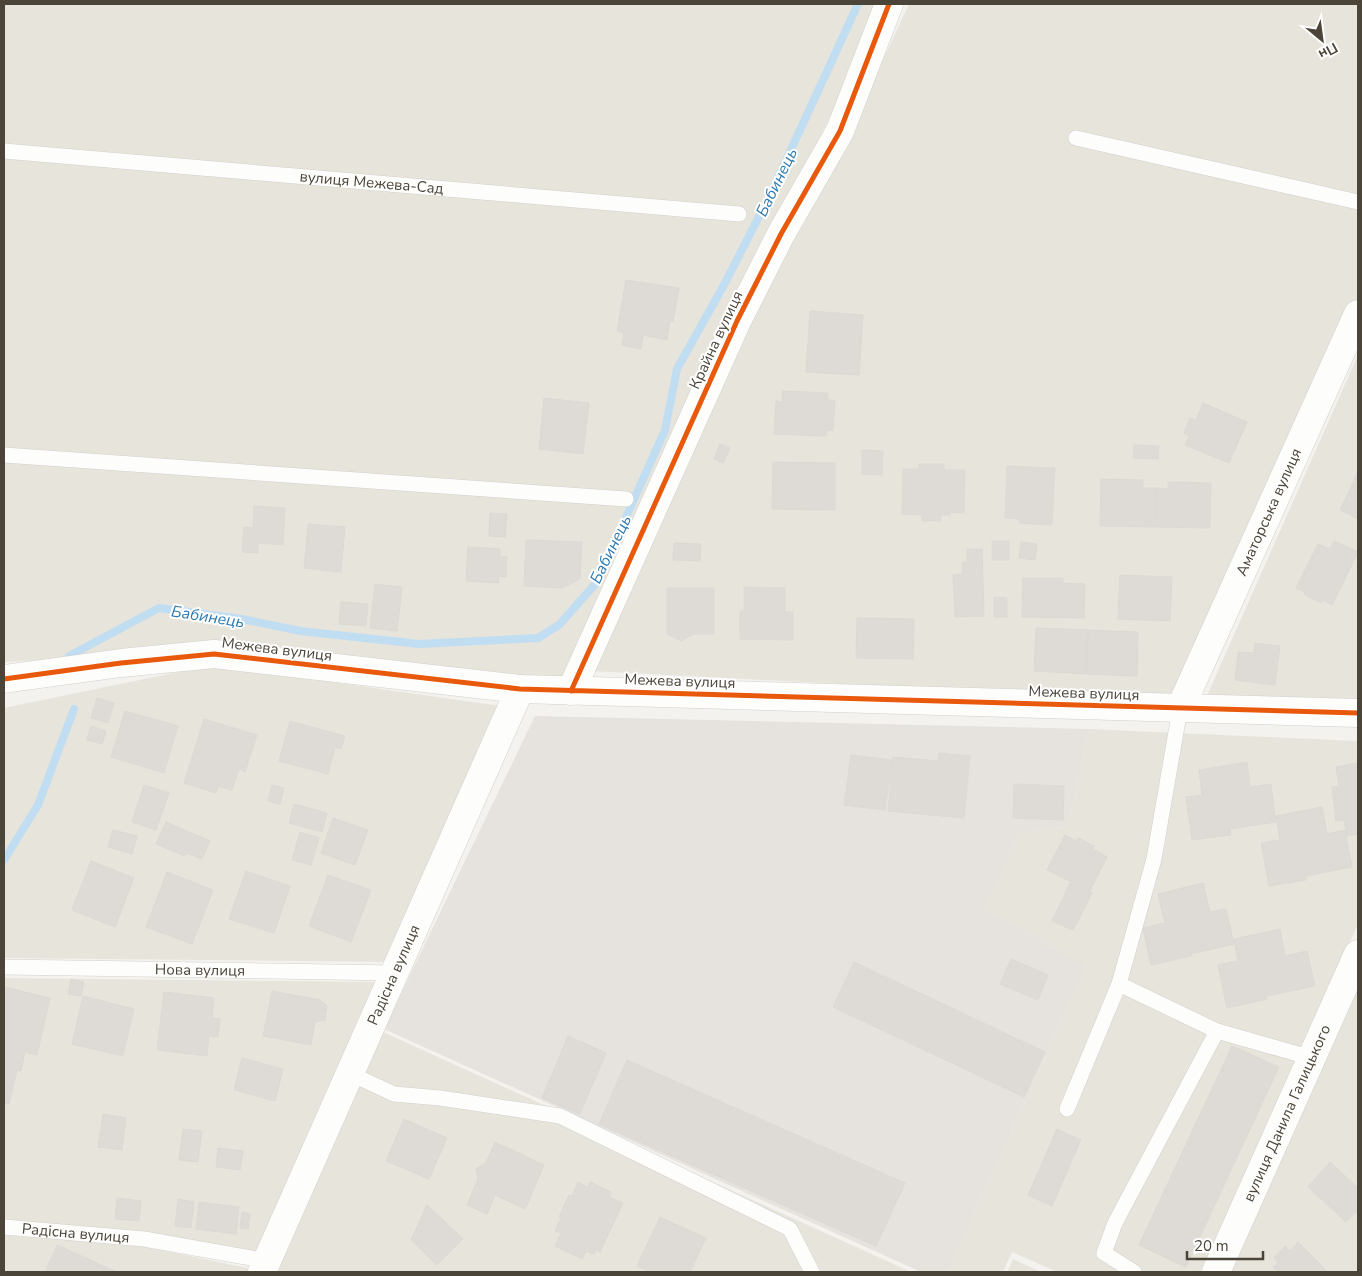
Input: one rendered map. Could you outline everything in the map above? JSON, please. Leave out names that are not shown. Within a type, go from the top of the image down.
[{"type":"street","name":"Крайна вулиця","points":[[571,691],[737,321],[781,234],[840,130],[890,4]]},
{"type":"street","name":"Аматорська вулиця","points":[[1180,709],[1358,314]]},
{"type":"street","name":"Межева вулиця","points":[[4,679],[121,663],[214,654],[520,689],[1358,713]]},
{"type":"street","name":"Радісна вулиця","points":[[265,1267],[520,689]]},
{"type":"street","name":"вулиця Данила Галицького","points":[[1216,1272],[1358,954]]},
{"type":"lane","points":[[1076,138],[1358,202]]},
{"type":"lane","name":"вулиця Межева-Сад","points":[[4,151],[739,214]]},
{"type":"lane","points":[[4,456],[626,499]]},
{"type":"lane","points":[[1067,1109],[1119,984],[1154,859],[1180,709]]},
{"type":"lane","name":"Нова вулиця","points":[[4,967],[396,973]]},
{"type":"lane","points":[[1119,984],[1217,1031],[1312,1058]]},
{"type":"lane","points":[[1134,1272],[1104,1253],[1114,1223],[1217,1031]]},
{"type":"lane","points":[[351,1074],[394,1094],[440,1098],[560,1116],[790,1229],[812,1272]]},
{"type":"lane","name":"Радісна вулиця","points":[[4,1227],[25,1227],[144,1239],[265,1267]]},
{"type":"shaded area","points":[[4,4],[880,4],[854,67],[766,249],[562,684],[206,643],[4,662]]},
{"type":"shaded area","points":[[909,4],[1358,4],[1358,298],[1175,701],[590,671],[807,202],[882,62]]},
{"type":"shaded area","points":[[1358,355],[1358,703],[1206,698]]},
{"type":"shaded area","points":[[212,665],[501,706],[390,962],[4,958],[4,708]]},
{"type":"shaded area","points":[[535,716],[1090,729],[1068,826],[1019,833],[984,909],[1087,965],[948,1272],[921,1272],[384,1029]]},
{"type":"shaded area","points":[[1090,729],[1358,741],[1358,924],[1200,1272],[1057,1272],[1012,1252],[1003,1272],[948,1272],[1087,965],[983,909],[1019,833],[1068,826]]},
{"type":"shaded area","points":[[4,978],[381,982],[256,1255],[72,1225],[4,1224]]},
{"type":"shaded area","points":[[1358,979],[1358,1272],[1227,1272]]},
{"type":"shaded area","points":[[381,1031],[911,1272],[275,1272]]},
{"type":"shaded area","points":[[4,1235],[117,1241],[252,1269],[250,1272],[4,1272]]},
{"type":"shaded area","points":[[1013,1259],[1041,1272],[1007,1272]]},
{"type":"building","points":[[626,280],[679,288],[673,322],[670,321],[667,340],[643,335],[641,349],[622,345],[624,333],[617,331]]},
{"type":"building","points":[[810,311],[863,315],[859,375],[806,372]]},
{"type":"building","points":[[783,391],[828,393],[828,400],[835,400],[833,431],[827,430],[826,436],[774,434],[776,401],[782,402]]},
{"type":"building","points":[[544,398],[589,403],[583,454],[539,449]]},
{"type":"building","points":[[1203,403],[1247,422],[1229,463],[1185,445],[1189,436],[1184,433],[1190,418],[1196,420]]},
{"type":"building","points":[[720,444],[730,448],[723,463],[714,459]]},
{"type":"building","points":[[1134,445],[1159,446],[1158,459],[1133,458]]},
{"type":"building","points":[[862,450],[883,451],[882,475],[862,474]]},
{"type":"building","points":[[773,462],[835,463],[835,510],[772,509]]},
{"type":"building","points":[[919,464],[944,464],[944,470],[965,470],[964,513],[950,512],[950,515],[941,515],[941,521],[922,521],[922,515],[902,514],[903,469],[919,469]]},
{"type":"building","points":[[1007,466],[1055,468],[1052,525],[1019,523],[1019,519],[1005,518]]},
{"type":"building","points":[[1358,472],[1358,519],[1340,510]]},
{"type":"building","points":[[1101,479],[1143,480],[1143,488],[1156,488],[1155,527],[1100,526]]},
{"type":"building","points":[[1168,482],[1211,483],[1210,528],[1155,527],[1156,488],[1168,489]]},
{"type":"building","points":[[254,506],[285,508],[283,545],[258,543],[258,553],[242,552],[244,527],[253,528]]},
{"type":"building","points":[[490,513],[507,514],[505,537],[489,536]]},
{"type":"building","points":[[308,524],[345,527],[341,572],[304,568]]},
{"type":"building","points":[[526,540],[582,542],[580,579],[562,588],[524,586]]},
{"type":"building","points":[[992,541],[1009,541],[1009,560],[992,560]]},
{"type":"building","points":[[1334,541],[1358,552],[1332,605],[1322,600],[1321,603],[1296,588],[1318,544],[1330,549]]},
{"type":"building","points":[[1021,542],[1037,544],[1035,560],[1019,558]]},
{"type":"building","points":[[674,543],[701,544],[700,561],[673,560]]},
{"type":"building","points":[[468,547],[500,549],[500,557],[507,557],[506,577],[499,576],[498,583],[466,581]]},
{"type":"building","points":[[967,549],[982,549],[984,616],[955,617],[953,575],[962,574],[962,562],[967,562]]},
{"type":"building","points":[[1120,575],[1172,577],[1170,621],[1118,619]]},
{"type":"building","points":[[1023,578],[1063,578],[1063,583],[1085,584],[1084,618],[1022,617]]},
{"type":"building","points":[[375,584],[402,587],[397,631],[370,628]]},
{"type":"building","points":[[744,587],[785,588],[785,612],[793,612],[793,640],[740,639],[740,611],[744,611]]},
{"type":"building","points":[[667,588],[714,588],[714,634],[693,634],[681,641],[667,634]]},
{"type":"building","points":[[994,597],[1007,598],[1007,617],[994,617]]},
{"type":"building","points":[[341,602],[368,604],[366,626],[339,624]]},
{"type":"building","points":[[857,618],[914,619],[913,659],[856,658]]},
{"type":"building","points":[[1036,628],[1088,630],[1086,674],[1034,671]]},
{"type":"building","points":[[1088,630],[1138,632],[1137,676],[1086,674]]},
{"type":"building","points":[[1255,643],[1280,646],[1275,685],[1235,680],[1238,652],[1254,653]]},
{"type":"building","points":[[97,698],[114,703],[108,723],[91,718]]},
{"type":"building","points":[[125,711],[178,726],[164,773],[111,757]]},
{"type":"building","points":[[204,719],[257,735],[245,772],[239,769],[232,790],[218,786],[216,793],[184,783]]},
{"type":"building","points":[[290,721],[345,736],[341,749],[335,747],[328,774],[279,761]]},
{"type":"building","points":[[91,726],[106,731],[102,744],[87,740]]},
{"type":"building","points":[[939,753],[970,756],[964,818],[888,811],[893,757],[938,761]]},
{"type":"building","points":[[851,755],[892,760],[885,810],[844,805]]},
{"type":"building","points":[[1247,762],[1250,787],[1271,784],[1276,822],[1230,829],[1231,835],[1192,840],[1186,797],[1202,795],[1199,770]]},
{"type":"building","points":[[1358,763],[1358,834],[1347,836],[1344,820],[1336,821],[1332,787],[1339,786],[1336,767]]},
{"type":"building","points":[[1014,784],[1064,786],[1063,820],[1013,818]]},
{"type":"building","points":[[144,785],[169,793],[156,830],[132,822]]},
{"type":"building","points":[[272,785],[284,788],[280,804],[268,801]]},
{"type":"building","points":[[294,804],[327,813],[322,832],[289,823]]},
{"type":"building","points":[[1322,807],[1327,834],[1345,830],[1352,867],[1305,876],[1306,880],[1269,886],[1261,843],[1280,840],[1276,816]]},
{"type":"building","points":[[333,818],[368,830],[355,865],[321,853]]},
{"type":"building","points":[[166,822],[210,841],[202,859],[186,853],[185,856],[156,844]]},
{"type":"building","points":[[113,830],[137,836],[132,854],[108,847]]},
{"type":"building","points":[[300,832],[319,838],[311,865],[292,860]]},
{"type":"building","points":[[1065,835],[1076,841],[1078,838],[1094,846],[1093,849],[1107,857],[1090,891],[1047,870]]},
{"type":"building","points":[[91,861],[134,878],[115,927],[72,910]]},
{"type":"building","points":[[246,871],[290,886],[274,933],[229,919]]},
{"type":"building","points":[[167,872],[213,890],[192,944],[146,927]]},
{"type":"building","points":[[328,875],[371,890],[351,942],[309,926]]},
{"type":"building","points":[[1070,883],[1092,893],[1073,930],[1052,921]]},
{"type":"building","points":[[1203,883],[1210,912],[1226,909],[1234,944],[1151,965],[1143,928],[1165,923],[1158,894]]},
{"type":"building","points":[[1280,929],[1285,956],[1307,951],[1315,986],[1266,996],[1267,999],[1227,1008],[1218,965],[1238,961],[1234,939]]},
{"type":"building","points":[[1011,959],[1048,975],[1038,1000],[1000,984]]},
{"type":"building","points":[[854,962],[1045,1052],[1024,1097],[833,1007]]},
{"type":"building","points":[[71,979],[84,982],[81,996],[68,994]]},
{"type":"building","points":[[4,987],[50,998],[37,1055],[25,1052],[21,1071],[17,1070],[9,1104],[4,1103]]},
{"type":"building","points":[[272,991],[320,1000],[327,1006],[325,1020],[315,1022],[311,1045],[263,1036]]},
{"type":"building","points":[[164,992],[214,998],[212,1018],[220,1019],[218,1037],[209,1036],[207,1056],[157,1050]]},
{"type":"building","points":[[83,996],[134,1009],[123,1056],[72,1044]]},
{"type":"building","points":[[568,1036],[606,1053],[580,1114],[542,1098]]},
{"type":"building","points":[[1232,1046],[1279,1067],[1186,1267],[1139,1245]]},
{"type":"building","points":[[242,1058],[283,1069],[275,1101],[234,1090]]},
{"type":"building","points":[[627,1060],[905,1183],[876,1246],[599,1124]]},
{"type":"building","points":[[103,1114],[126,1118],[122,1150],[98,1147]]},
{"type":"building","points":[[404,1119],[447,1138],[429,1179],[386,1161]]},
{"type":"building","points":[[183,1129],[202,1131],[198,1162],[179,1160]]},
{"type":"building","points":[[1057,1129],[1081,1140],[1052,1206],[1028,1195]]},
{"type":"building","points":[[495,1142],[544,1165],[525,1209],[495,1195],[487,1214],[467,1205],[478,1179],[476,1169],[486,1163]]},
{"type":"building","points":[[218,1148],[243,1151],[240,1170],[216,1167]]},
{"type":"building","points":[[1330,1162],[1358,1188],[1358,1210],[1346,1222],[1308,1187]]},
{"type":"building","points":[[578,1182],[588,1187],[590,1182],[611,1192],[609,1197],[623,1203],[600,1252],[596,1250],[594,1254],[586,1251],[582,1259],[555,1246],[561,1233],[555,1231],[561,1218],[559,1217],[569,1195],[572,1196]]},
{"type":"building","points":[[117,1198],[141,1201],[139,1221],[115,1219]]},
{"type":"building","points":[[178,1199],[194,1202],[191,1228],[175,1226]]},
{"type":"building","points":[[199,1202],[239,1207],[236,1234],[196,1229]]},
{"type":"building","points":[[427,1205],[463,1239],[437,1265],[411,1240]]},
{"type":"building","points":[[242,1212],[250,1214],[248,1229],[240,1228]]},
{"type":"building","points":[[660,1217],[706,1238],[690,1272],[650,1272],[637,1266]]},
{"type":"building","points":[[1298,1242],[1328,1272],[1278,1272],[1273,1267],[1278,1263],[1274,1258],[1285,1246],[1290,1251]]},
{"type":"building","points":[[57,1245],[117,1272],[45,1272]]},
{"type":"waterway","name":"Бабинець","points":[[69,656],[159,608],[242,619],[300,631],[419,644],[538,638],[559,625],[597,582],[665,430],[677,369],[725,283],[771,193],[858,4]]},
{"type":"waterway","name":"Бабинець","points":[[4,860],[38,805],[74,709]]},
{"type":"cycle path","points":[[571,691],[737,321],[781,234],[840,131],[889,4]]},
{"type":"cycle path","points":[[4,679],[121,663],[214,654],[520,689],[1358,713]]}]
